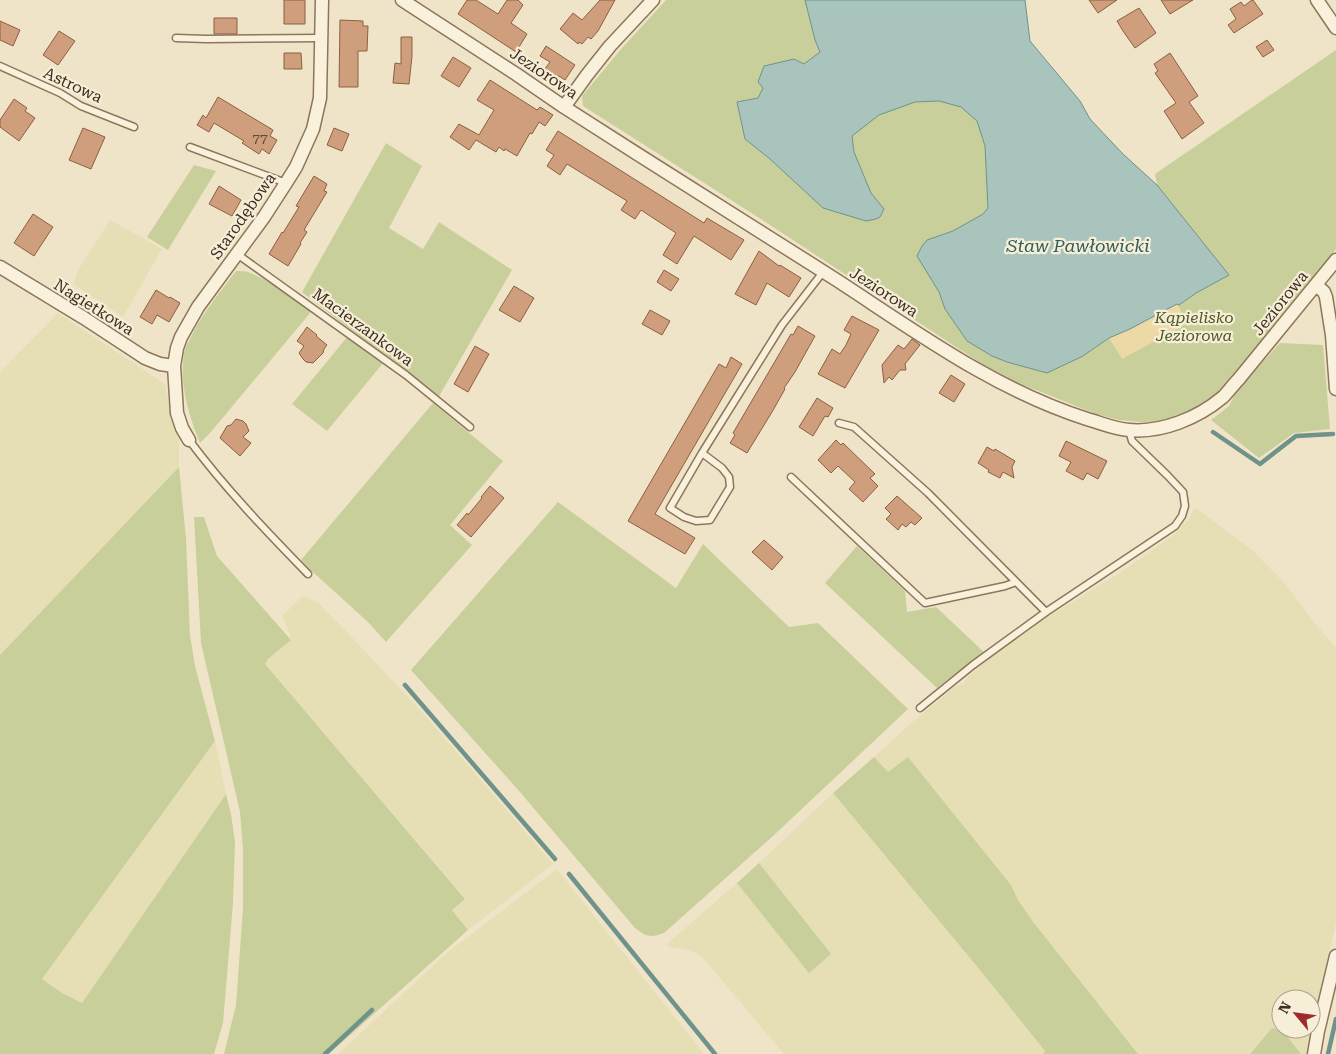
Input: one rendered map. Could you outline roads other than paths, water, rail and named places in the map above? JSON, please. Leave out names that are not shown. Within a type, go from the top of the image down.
[{"type":"street","name":"Starodębowa","points":[[189,440],[182,428],[178,413],[174,366],[177,348],[190,320],[211,288],[268,212],[296,167],[312,129],[320,102],[322,0]]},
{"type":"street","name":"Jeziorowa","points":[[402,0],[564,107],[943,349],[1008,388],[1073,414],[1105,424],[1128,430],[1150,430],[1189,419],[1222,397],[1336,260]]},
{"type":"street","points":[[564,107],[587,74],[610,46],[653,0]]},
{"type":"street","points":[[1317,0],[1336,28]]},
{"type":"street","name":"Nagietkowa","points":[[0,268],[84,318],[145,358],[160,364],[174,366]]},
{"type":"street","points":[[1316,284],[1326,297],[1332,335],[1336,389]]},
{"type":"street","points":[[1314,1054],[1336,956]]},
{"type":"lane","points":[[176,38],[321,38]]},
{"type":"lane","name":"Astrowa","points":[[0,66],[60,93],[80,106],[134,127]]},
{"type":"lane","points":[[190,147],[286,183]]},
{"type":"lane","name":"Macierzankowa","points":[[237,254],[406,375],[470,427]]},
{"type":"lane","points":[[702,453],[722,468],[729,477],[730,487],[710,520],[696,521],[684,517],[670,508],[702,453],[782,325],[823,272]]},
{"type":"lane","points":[[839,423],[854,427],[928,493],[1046,612]]},
{"type":"lane","points":[[920,708],[973,665],[1046,612],[1175,526],[1186,506],[1183,492],[1132,441],[1128,430]]},
{"type":"lane","points":[[189,440],[258,524],[308,574]]},
{"type":"lane","points":[[791,477],[925,603],[1016,582]]},
{"type":"water","name":"Staw Pawłowicki","points":[[805,0],[1025,0],[1030,41],[1080,101],[1090,119],[1123,154],[1157,185],[1229,275],[1196,293],[1179,305],[1177,304],[1109,338],[1083,356],[1047,373],[992,356],[967,341],[945,309],[939,292],[917,256],[927,240],[953,231],[983,214],[988,208],[985,146],[977,121],[961,107],[939,101],[915,102],[879,115],[852,136],[854,152],[871,193],[884,209],[880,217],[866,221],[823,208],[770,159],[745,139],[737,102],[758,98],[763,88],[758,82],[764,66],[794,59],[804,64],[820,52]]},
{"type":"waterway","points":[[1213,432],[1260,464],[1296,436],[1333,434]]},
{"type":"waterway","points":[[405,685],[555,859]]},
{"type":"waterway","points":[[569,874],[715,1054]]},
{"type":"waterway","points":[[325,1054],[372,1010]]},
{"type":"waterway","points":[[1328,1054],[1336,1019]]},
{"type":"park label","name":"Kąpielisko Jeziorowa","points":[[1194,326]]}]
